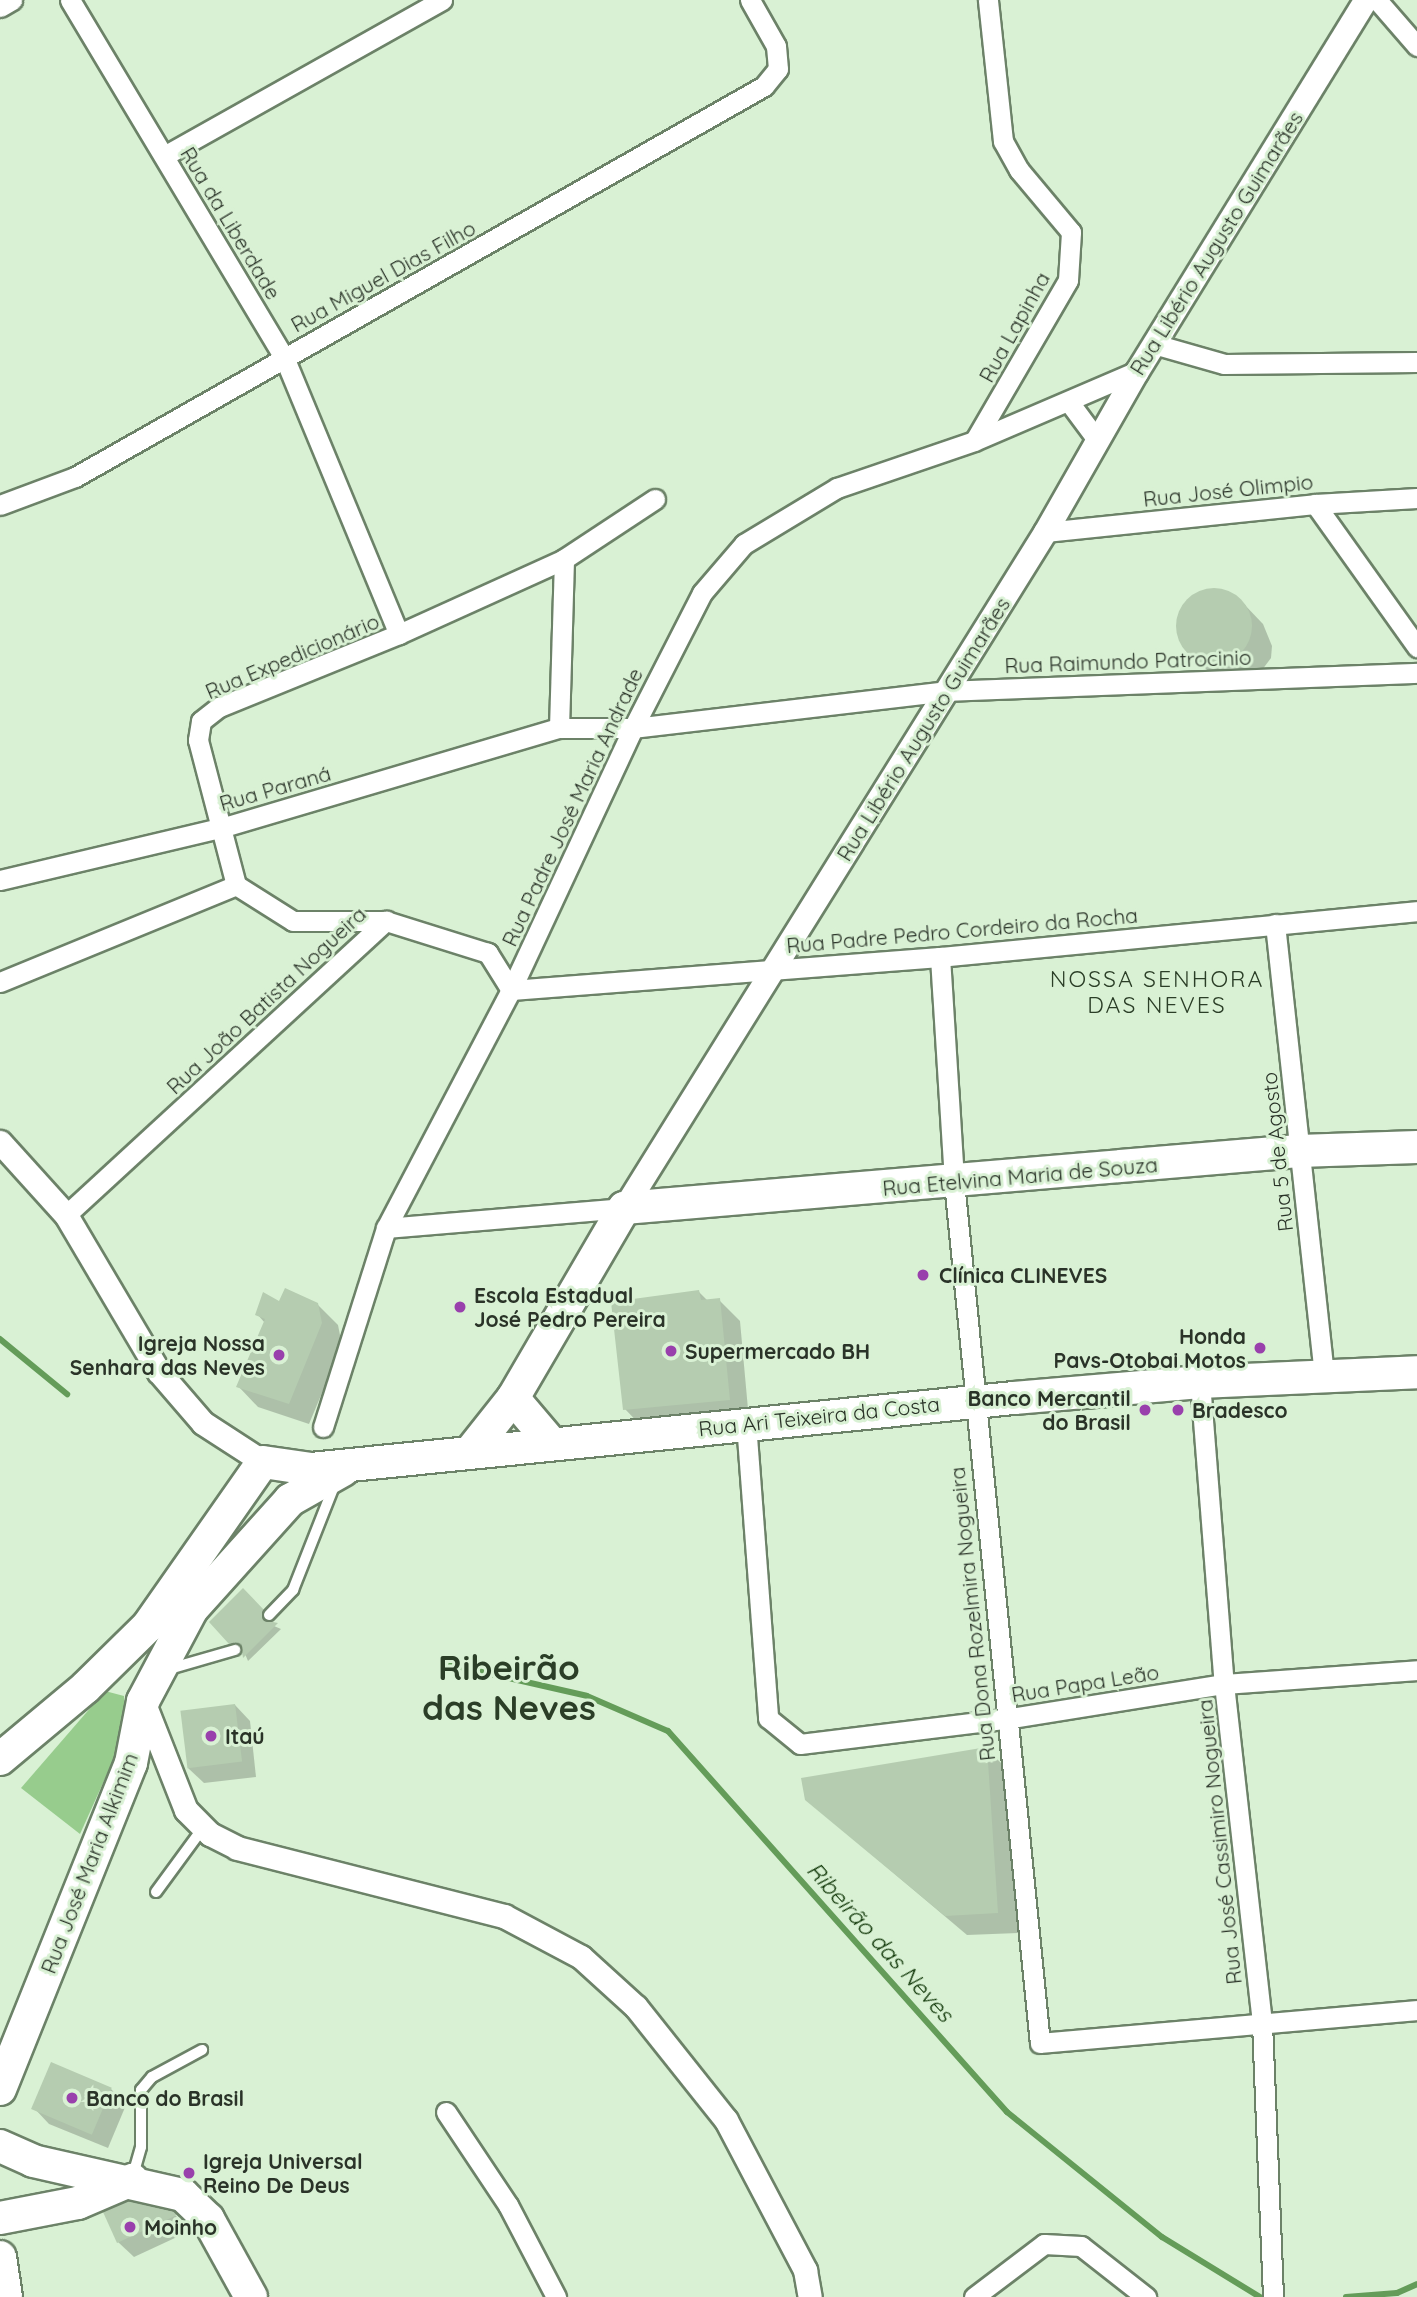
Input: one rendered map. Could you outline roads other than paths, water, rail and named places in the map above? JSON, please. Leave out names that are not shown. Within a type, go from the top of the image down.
[{"type":"highway","name":"Rua Etelvina Maria de Souza","points":[[624,1208],[1299,1152],[1417,1147]]},
{"type":"highway","name":"Rua Libério Augusto Guimarães","points":[[471,1451],[513,1398],[624,1208]]},
{"type":"highway","name":"Rua Ari Teixeira da Costa","points":[[264,1462],[309,1469],[347,1468],[471,1451],[974,1401],[1200,1382],[1324,1374],[1417,1372]]},
{"type":"highway","points":[[513,1398],[552,1444]]},
{"type":"highway","points":[[0,1759],[86,1687],[148,1626],[264,1462],[290,1500]]},
{"type":"highway","name":"Rua José Maria Alkimim","points":[[0,2090],[7,2065],[131,1763],[144,1701],[192,1609],[290,1500],[347,1468]]},
{"type":"highway","points":[[0,2147],[33,2161],[132,2180],[183,2195],[208,2218],[251,2297]]},
{"type":"highway","points":[[0,2218],[78,2203],[132,2180]]},
{"type":"highway","points":[[0,2258],[6,2297]]},
{"type":"street","points":[[0,7],[12,0]]},
{"type":"street","name":"Rua da Liberdade","points":[[70,0],[285,357],[399,634]]},
{"type":"street","points":[[164,156],[442,0]]},
{"type":"street","name":"Rua Miguel Dias Filho","points":[[0,505],[75,477],[764,86],[778,69],[776,46],[750,0]]},
{"type":"street","name":"Rua Lapinha","points":[[974,441],[1068,280],[1071,232],[1019,170],[1003,141],[988,0]]},
{"type":"street","name":"Rua Libério Augusto Guimarães","points":[[624,1208],[947,691],[1045,531],[1154,344],[1365,0]]},
{"type":"street","points":[[1377,0],[1417,46]]},
{"type":"street","points":[[1154,344],[1224,364],[1417,362]]},
{"type":"street","name":"Rua Padre José Maria Andrade","points":[[323,1427],[386,1228],[511,990],[633,728],[702,593],[744,544],[837,488],[974,441],[1138,371]]},
{"type":"street","points":[[1069,402],[1098,441]]},
{"type":"street","name":"Rua José Olimpio","points":[[1045,531],[1315,503],[1417,498]]},
{"type":"street","name":"Rua Expedicionário","points":[[236,885],[223,827],[198,740],[201,722],[219,707],[399,634],[564,559],[655,499]]},
{"type":"street","points":[[1315,503],[1417,648]]},
{"type":"street","points":[[559,728],[564,559]]},
{"type":"street","name":"Rua Raimundo Patrocinio","points":[[633,728],[947,691],[1417,673]]},
{"type":"street","name":"Rua Paraná","points":[[0,880],[223,827],[559,728],[633,728]]},
{"type":"street","points":[[0,982],[236,885],[293,921],[386,921]]},
{"type":"street","name":"Rua Padre Pedro Cordeiro da Rocha","points":[[511,990],[940,957],[1417,911]]},
{"type":"street","name":"Rua João Batista Nogueira","points":[[66,1215],[386,921],[488,953],[511,990]]},
{"type":"street","name":"Rua 5 de Agosto","points":[[1275,924],[1324,1374]]},
{"type":"street","name":"Rua Dona Rozelmira Nogueira","points":[[940,957],[954,1182],[974,1401],[1040,2043],[1262,2023]]},
{"type":"street","points":[[0,1142],[66,1215],[159,1372],[203,1423],[264,1462]]},
{"type":"street","points":[[386,1228],[624,1208]]},
{"type":"street","name":"Rua José Cassimiro Nogueira","points":[[1200,1382],[1224,1684],[1262,2023],[1273,2297]]},
{"type":"street","name":"Rua Papa Leão","points":[[746,1423],[768,1718],[800,1744],[1005,1719],[1224,1684],[1417,1670]]},
{"type":"street","points":[[144,1701],[186,1810],[203,1828],[237,1848],[504,1916],[581,1957],[636,2007],[726,2120],[805,2270],[810,2297]]},
{"type":"street","points":[[1262,2023],[1417,2010]]},
{"type":"street","points":[[446,2112],[508,2205],[556,2297]]},
{"type":"street","points":[[974,2297],[1044,2244],[1081,2246],[1146,2297]]},
{"type":"lane","points":[[269,1615],[293,1590],[347,1468]]},
{"type":"lane","points":[[159,1672],[235,1650]]},
{"type":"lane","points":[[156,1892],[203,1828]]},
{"type":"lane","points":[[132,2180],[141,2147],[142,2090],[152,2077],[202,2050]]},
{"type":"waterway","name":"Ribeirão das Neves","points":[[0,1339],[67,1394]]},
{"type":"waterway","name":"Ribeirão das Neves","points":[[451,1665],[587,1696],[668,1731],[1007,2112],[1162,2237],[1260,2297]]},
{"type":"waterway","name":"Ribeirão das Neves","points":[[1346,2297],[1397,2293],[1417,2284]]},
{"type":"place","name":"Clínica CLINEVES","points":[[923,1275]]},
{"type":"place","name":"Escola Estadual José Pedro Pereira","points":[[460,1307]]},
{"type":"place","name":"Honda Pavs-Otobai Motos","points":[[1260,1348]]},
{"type":"place","name":"Supermercado BH","points":[[671,1351]]},
{"type":"place","name":"Igreja Nossa Senhara das Neves","points":[[279,1355]]},
{"type":"place","name":"Banco Mercantil do Brasil","points":[[1145,1410]]},
{"type":"place","name":"Bradesco","points":[[1178,1410]]},
{"type":"place","name":"Itaú","points":[[211,1736]]},
{"type":"place","name":"Banco do Brasil","points":[[72,2098]]},
{"type":"place","name":"Igreja Universal Reino De Deus","points":[[189,2173]]},
{"type":"place","name":"Moinho","points":[[130,2227]]},
{"type":"district","name":"NOSSA SENHORA DAS NEVES","points":[[1157,992]]},
{"type":"district","name":"Ribeirão das Neves","points":[[509,1687]]}]
